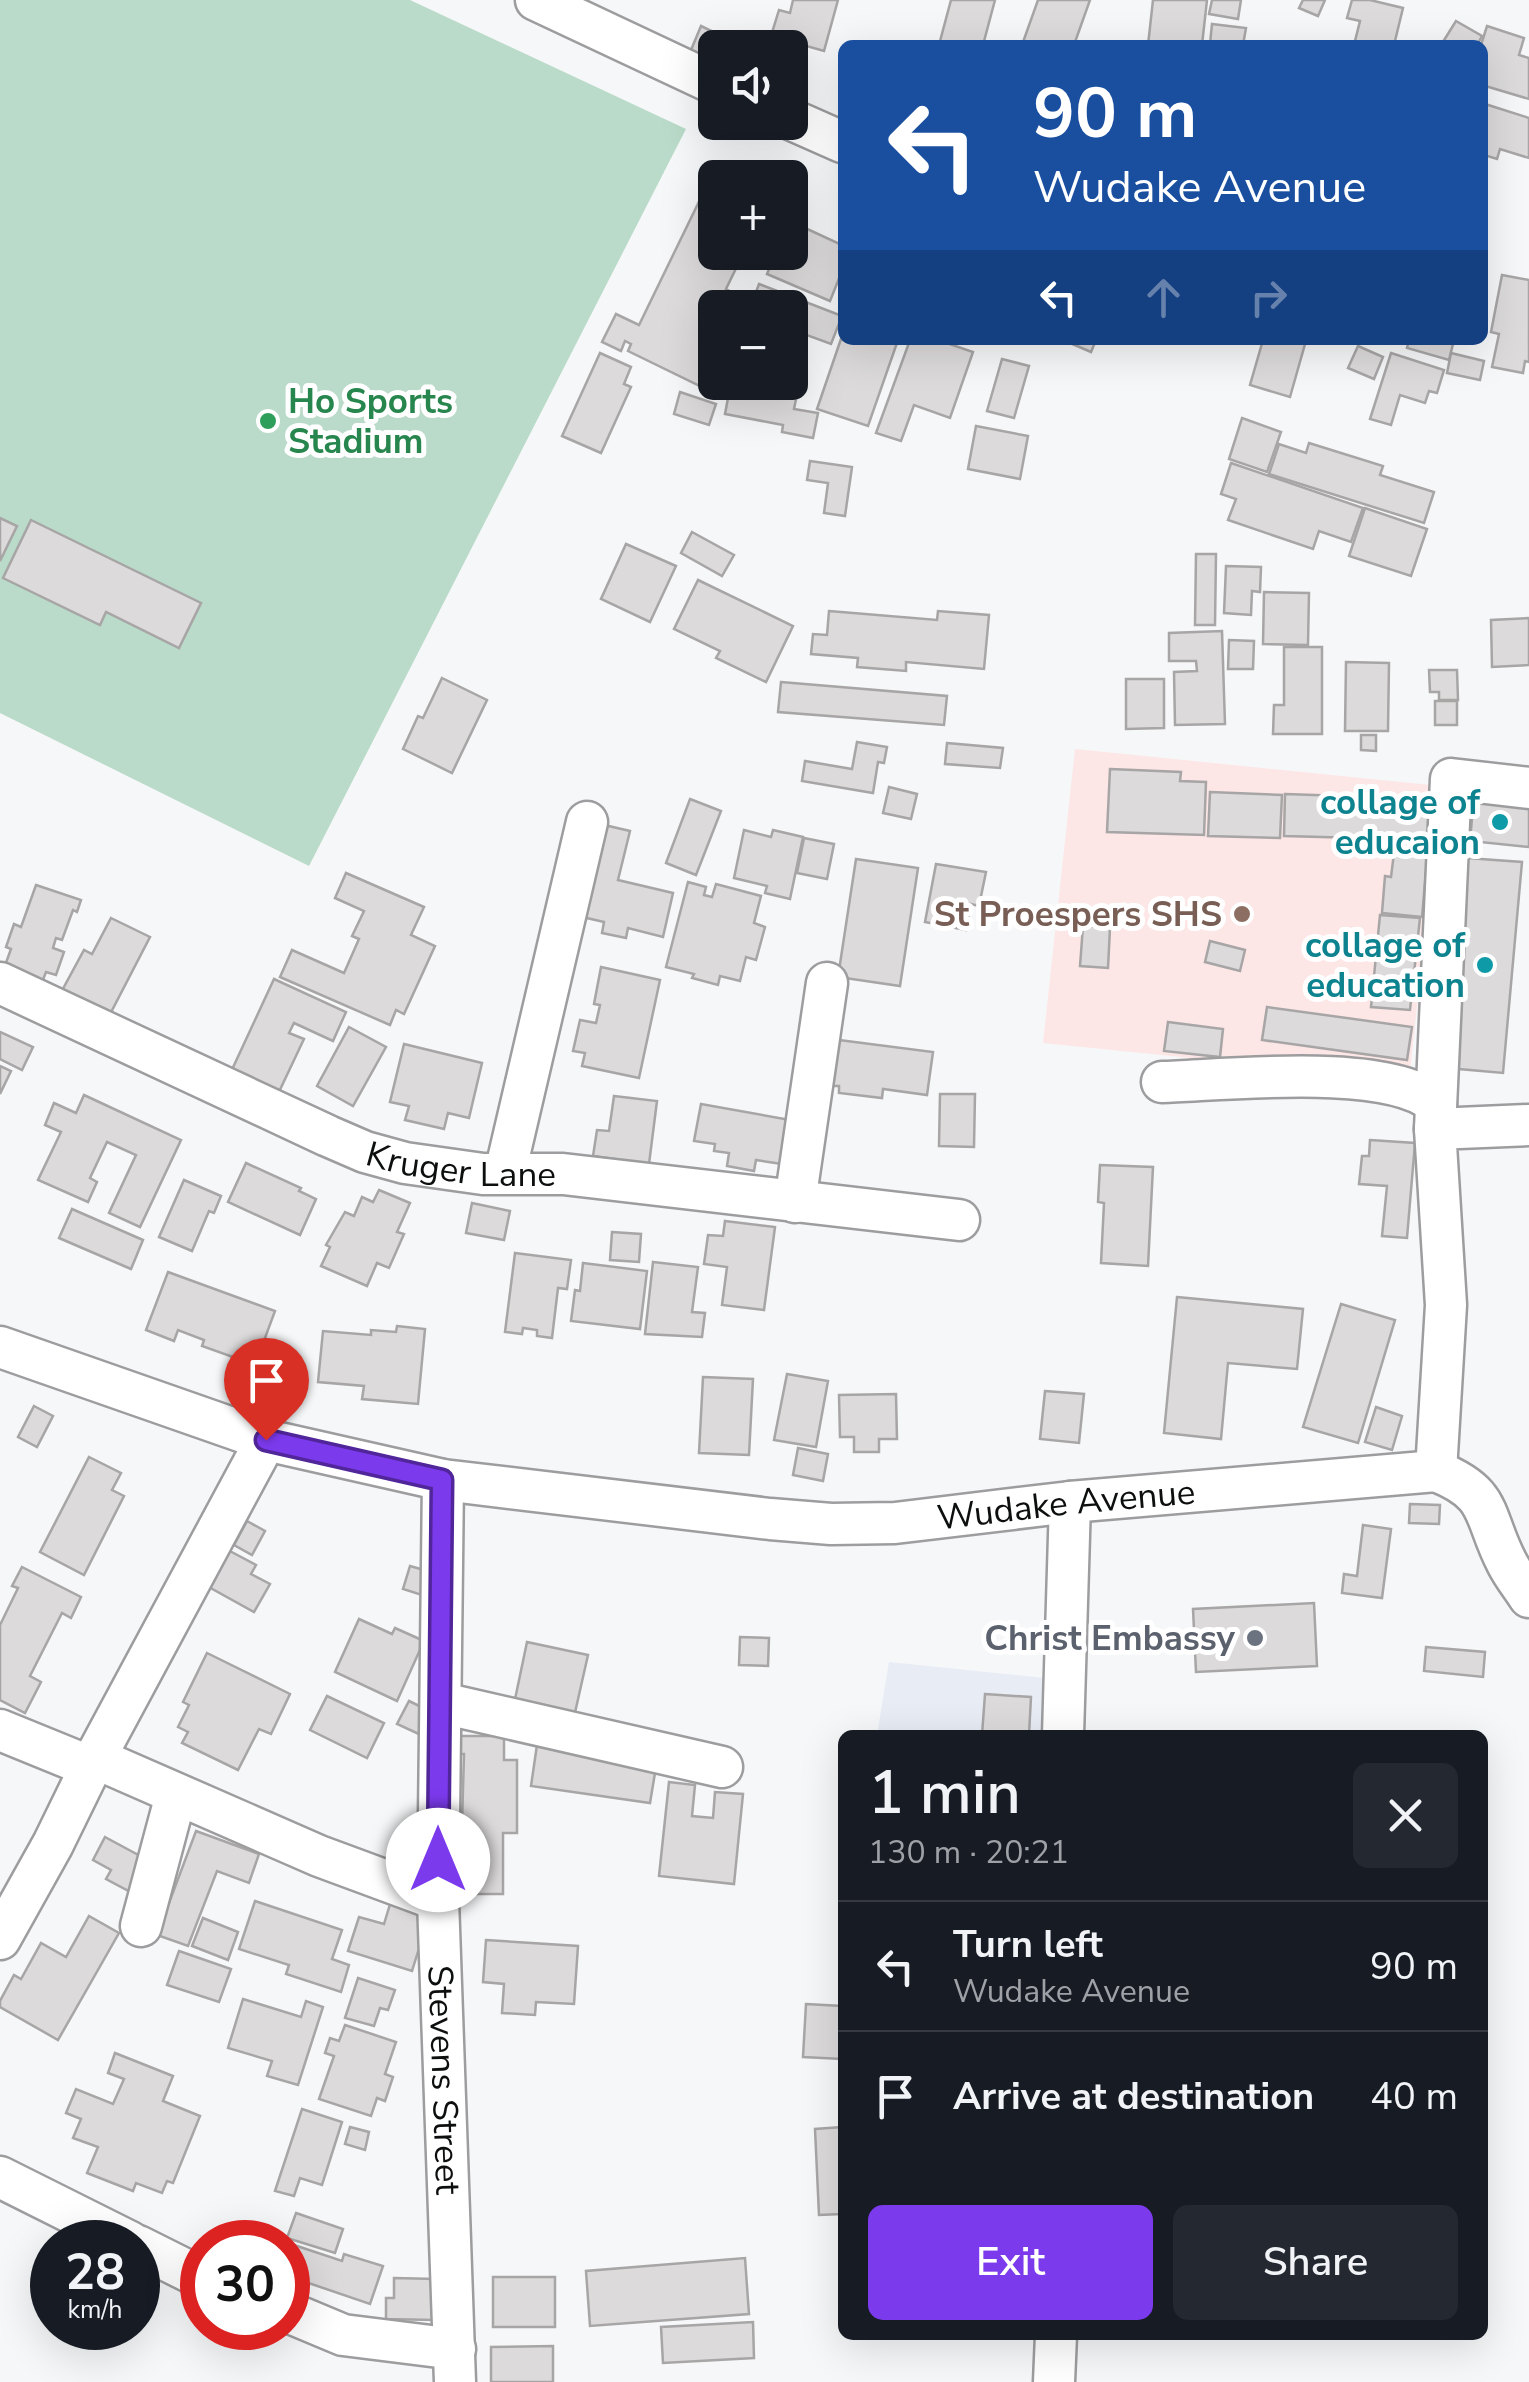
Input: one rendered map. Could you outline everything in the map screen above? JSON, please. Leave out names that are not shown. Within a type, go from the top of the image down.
[{"type":"street","points":[[536,0],[698,76]]},
{"type":"street","points":[[808,127],[836,139]]},
{"type":"street","points":[[1529,788],[1451,779],[1436,1116],[1446,1305],[1436,1471],[1456,1479],[1481,1502],[1506,1562],[1529,1597]]},
{"type":"street","points":[[505,1173],[587,822]]},
{"type":"street","name":"Kruger Lane","points":[[0,983],[365,1152],[406,1163],[483,1174],[563,1174],[959,1220]]},
{"type":"street","points":[[795,1202],[827,983]]},
{"type":"street","points":[[1162,1082],[1328,1077],[1404,1086],[1424,1093],[1436,1116]]},
{"type":"street","points":[[1436,1116],[1529,1125]]},
{"type":"street","name":"Wudake Avenue","points":[[0,1346],[266,1440],[442,1480],[830,1524],[895,1523],[1070,1502],[1436,1471]]},
{"type":"street","points":[[0,1939],[266,1440]]},
{"type":"street","name":"Stevens Street","points":[[442,1480],[438,1900],[455,2365]]},
{"type":"street","points":[[1063,1730],[1070,1502]]},
{"type":"street","points":[[442,1703],[722,1767]]},
{"type":"street","points":[[0,1730],[93,1762],[319,1856],[438,1900]]},
{"type":"street","points":[[141,1926],[176,1795]]},
{"type":"street","points":[[0,2176],[87,2220]]},
{"type":"street","points":[[310,2321],[343,2335],[455,2365]]},
{"type":"street","points":[[1054,2382],[1056,2340]]},
{"type":"shaded area","name":"St Proespers SHS","points":[[1075,749],[1441,786],[1409,1080],[1043,1043]]},
{"type":"shaded area","points":[[889,1662],[1045,1678],[1044,1730],[878,1730]]},
{"type":"green space","name":"Ho Sports Stadium","points":[[0,0],[410,0],[686,129],[309,866],[0,713]]},
{"type":"building","points":[[793,0],[838,0],[824,51],[808,46],[808,30],[773,30],[779,10],[790,13]]},
{"type":"building","points":[[951,0],[995,0],[984,40],[940,40]]},
{"type":"building","points":[[1038,0],[1090,0],[1076,40],[1024,40]]},
{"type":"building","points":[[1153,0],[1207,0],[1203,40],[1149,40]]},
{"type":"building","points":[[1212,0],[1241,0],[1238,19],[1209,14]]},
{"type":"building","points":[[1303,0],[1325,0],[1318,16],[1299,8]]},
{"type":"building","points":[[1352,0],[1403,8],[1395,40],[1355,40],[1360,21],[1347,18]]},
{"type":"building","points":[[1456,21],[1482,36],[1480,40],[1444,40]]},
{"type":"building","points":[[1212,24],[1246,28],[1244,40],[1210,40]]},
{"type":"building","points":[[1487,26],[1524,38],[1519,55],[1529,58],[1529,99],[1488,87],[1488,40],[1483,40]]},
{"type":"building","points":[[698,33],[698,53],[691,50]]},
{"type":"building","points":[[1488,105],[1529,118],[1529,158],[1500,149],[1497,159],[1488,156]]},
{"type":"building","points":[[698,204],[698,270],[735,270],[728,290],[698,290],[698,385],[628,351],[631,344],[625,341],[621,351],[602,342],[616,314],[639,325]]},
{"type":"building","points":[[808,229],[838,243],[838,281],[830,301],[767,274],[769,270],[808,270]]},
{"type":"building","points":[[1502,275],[1529,280],[1529,362],[1525,361],[1523,373],[1492,367],[1499,334],[1491,332]]},
{"type":"building","points":[[808,303],[838,314],[831,344],[808,336]]},
{"type":"building","points":[[839,345],[896,345],[868,426],[817,409]]},
{"type":"building","points":[[908,345],[953,345],[973,352],[950,418],[914,405],[901,441],[876,433]]},
{"type":"building","points":[[1075,345],[1094,345],[1091,352]]},
{"type":"building","points":[[1262,345],[1305,345],[1290,397],[1250,385]]},
{"type":"building","points":[[1408,345],[1453,345],[1449,360],[1407,348]]},
{"type":"building","points":[[1358,346],[1383,357],[1374,379],[1348,368]]},
{"type":"building","points":[[600,353],[631,367],[624,384],[631,387],[601,453],[562,436]]},
{"type":"building","points":[[1391,353],[1444,370],[1437,393],[1429,391],[1425,403],[1400,395],[1391,425],[1370,419]]},
{"type":"building","points":[[1451,353],[1484,361],[1480,380],[1447,373]]},
{"type":"building","points":[[1002,359],[1029,366],[1014,418],[987,411]]},
{"type":"building","points":[[680,392],[716,404],[709,425],[674,414]]},
{"type":"building","points":[[728,400],[796,400],[794,409],[818,413],[813,438],[782,432],[783,425],[725,414]]},
{"type":"building","points":[[1242,418],[1281,432],[1267,472],[1229,459]]},
{"type":"building","points":[[976,426],[1028,436],[1020,479],[968,469]]},
{"type":"building","points":[[1309,443],[1383,466],[1380,475],[1434,492],[1424,523],[1269,474],[1279,444],[1306,453]]},
{"type":"building","points":[[810,461],[852,467],[845,516],[824,513],[828,483],[807,480]]},
{"type":"building","points":[[1231,463],[1363,508],[1351,542],[1319,531],[1313,549],[1228,520],[1236,499],[1221,494]]},
{"type":"building","points":[[1365,508],[1427,529],[1411,576],[1349,556]]},
{"type":"building","points":[[0,518],[17,526],[0,561]]},
{"type":"building","points":[[31,520],[201,603],[179,648],[106,612],[100,625],[3,578]]},
{"type":"building","points":[[692,532],[734,555],[722,576],[681,553]]},
{"type":"building","points":[[626,544],[676,566],[650,622],[601,599]]},
{"type":"building","points":[[1196,554],[1216,554],[1215,625],[1195,625]]},
{"type":"building","points":[[1226,566],[1261,567],[1260,592],[1252,591],[1251,615],[1224,613]]},
{"type":"building","points":[[698,580],[793,626],[766,682],[716,658],[720,651],[674,629]]},
{"type":"building","points":[[1264,592],[1309,593],[1308,645],[1263,644]]},
{"type":"building","points":[[829,611],[937,620],[938,611],[989,615],[984,669],[906,662],[906,671],[857,667],[858,658],[811,654],[813,634],[827,635]]},
{"type":"building","points":[[1529,618],[1529,665],[1492,667],[1491,620]]},
{"type":"building","points":[[1222,631],[1225,724],[1175,725],[1174,672],[1197,671],[1196,661],[1169,661],[1169,633]]},
{"type":"building","points":[[1229,640],[1254,641],[1253,669],[1228,669]]},
{"type":"building","points":[[1284,647],[1322,647],[1322,734],[1273,734],[1274,705],[1284,705]]},
{"type":"building","points":[[1346,662],[1389,663],[1388,731],[1345,731]]},
{"type":"building","points":[[1429,670],[1457,670],[1458,700],[1439,700],[1439,692],[1430,692]]},
{"type":"building","points":[[442,678],[487,700],[452,773],[403,749]]},
{"type":"building","points":[[1126,679],[1164,679],[1164,728],[1126,729]]},
{"type":"building","points":[[781,682],[947,696],[944,725],[778,712]]},
{"type":"building","points":[[1435,701],[1457,701],[1457,725],[1435,725]]},
{"type":"building","points":[[1361,735],[1376,735],[1376,751],[1361,750]]},
{"type":"building","points":[[857,742],[887,747],[884,763],[878,762],[873,793],[802,781],[805,761],[852,769]]},
{"type":"building","points":[[947,743],[1003,748],[1000,768],[945,764]]},
{"type":"building","points":[[1110,769],[1181,772],[1180,781],[1206,782],[1204,835],[1107,832]]},
{"type":"building","points":[[889,787],[917,794],[911,819],[883,813]]},
{"type":"building","points":[[1210,792],[1282,795],[1280,838],[1208,836]]},
{"type":"building","points":[[1285,794],[1431,799],[1430,845],[1397,844],[1397,839],[1284,836]]},
{"type":"building","name":"collage of educaion","points":[[1474,797],[1529,803],[1529,847],[1470,841]]},
{"type":"building","points":[[690,799],[721,811],[696,875],[666,863]]},
{"type":"building","points":[[600,824],[630,831],[618,880],[673,893],[663,937],[628,928],[626,938],[602,933],[604,922],[578,916]]},
{"type":"building","points":[[744,830],[771,837],[773,830],[803,837],[790,899],[765,893],[767,886],[734,878]]},
{"type":"building","points":[[804,838],[834,844],[827,879],[797,873]]},
{"type":"building","points":[[1395,845],[1428,848],[1422,917],[1382,913],[1385,876],[1391,877]]},
{"type":"building","name":"collage of education","points":[[1467,858],[1522,862],[1503,1073],[1448,1068]]},
{"type":"building","points":[[856,859],[918,868],[900,986],[838,977]]},
{"type":"building","points":[[936,864],[986,872],[979,906],[971,904],[966,930],[925,922]]},
{"type":"building","points":[[346,873],[424,907],[411,935],[435,946],[404,1014],[396,1010],[390,1025],[280,977],[292,950],[344,973],[359,939],[352,936],[364,911],[335,898]]},
{"type":"building","points":[[688,882],[706,887],[704,895],[712,897],[716,884],[761,896],[754,923],[765,927],[756,960],[746,957],[740,981],[720,976],[718,985],[666,967]]},
{"type":"building","points":[[36,885],[81,900],[62,940],[56,938],[53,948],[64,952],[56,975],[46,972],[41,985],[3,971],[14,924],[21,927]]},
{"type":"building","points":[[1380,915],[1420,918],[1410,1010],[1371,1007]]},
{"type":"building","points":[[111,918],[150,937],[106,1022],[58,998],[84,950],[92,954]]},
{"type":"building","points":[[1083,926],[1110,928],[1108,968],[1080,966]]},
{"type":"building","points":[[1210,941],[1245,950],[1240,971],[1205,962]]},
{"type":"building","points":[[601,967],[660,980],[639,1078],[582,1066],[585,1053],[573,1051],[580,1020],[596,1023],[600,1005],[594,1004]]},
{"type":"building","points":[[274,979],[346,1012],[333,1041],[294,1023],[289,1033],[304,1039],[277,1096],[230,1074]]},
{"type":"building","points":[[1267,1007],[1412,1027],[1407,1060],[1262,1040]]},
{"type":"building","points":[[1168,1022],[1223,1029],[1220,1057],[1164,1051]]},
{"type":"building","points":[[349,1027],[386,1047],[353,1106],[317,1086]]},
{"type":"building","points":[[0,1032],[33,1047],[22,1070],[0,1059]]},
{"type":"building","points":[[839,1040],[933,1052],[927,1095],[883,1089],[882,1098],[839,1093],[839,1086],[833,1086]]},
{"type":"building","points":[[404,1044],[482,1063],[469,1118],[448,1113],[444,1129],[405,1120],[409,1106],[390,1102]]},
{"type":"building","points":[[0,1066],[11,1071],[0,1094]]},
{"type":"building","points":[[940,1094],[975,1094],[974,1147],[939,1146]]},
{"type":"building","points":[[84,1095],[181,1140],[140,1227],[109,1213],[136,1155],[107,1142],[90,1178],[97,1182],[88,1202],[38,1180],[61,1132],[45,1125],[54,1103],[76,1113]]},
{"type":"building","points":[[614,1096],[657,1101],[649,1164],[593,1156],[597,1130],[609,1131]]},
{"type":"building","points":[[701,1104],[790,1120],[782,1164],[756,1160],[754,1171],[727,1166],[729,1153],[714,1151],[715,1144],[694,1141]]},
{"type":"building","points":[[1370,1140],[1415,1143],[1407,1238],[1382,1236],[1387,1186],[1359,1184],[1362,1156],[1369,1156]]},
{"type":"building","points":[[246,1163],[316,1199],[300,1235],[228,1202]]},
{"type":"building","points":[[1100,1165],[1153,1167],[1148,1266],[1101,1263],[1104,1203],[1098,1202]]},
{"type":"building","points":[[184,1180],[221,1196],[214,1213],[209,1211],[192,1251],[159,1237]]},
{"type":"building","points":[[379,1190],[410,1203],[397,1232],[404,1234],[389,1268],[377,1263],[367,1286],[321,1266],[330,1247],[326,1245],[345,1212],[354,1216],[362,1197],[373,1202]]},
{"type":"building","points":[[472,1203],[510,1211],[504,1240],[466,1233]]},
{"type":"building","points":[[72,1209],[143,1240],[131,1269],[59,1238]]},
{"type":"building","points":[[725,1221],[775,1227],[764,1310],[722,1305],[727,1267],[704,1264],[708,1235],[723,1236]]},
{"type":"building","points":[[612,1232],[641,1234],[639,1262],[610,1260]]},
{"type":"building","points":[[515,1253],[571,1260],[567,1289],[558,1288],[552,1338],[523,1328],[522,1334],[505,1332]]},
{"type":"building","points":[[653,1262],[698,1267],[692,1312],[705,1313],[702,1337],[645,1334]]},
{"type":"building","points":[[583,1263],[647,1271],[640,1329],[571,1321]]},
{"type":"building","points":[[168,1272],[275,1311],[255,1365],[202,1346],[204,1340],[178,1330],[174,1341],[146,1330]]},
{"type":"building","points":[[1177,1297],[1303,1309],[1297,1369],[1228,1363],[1221,1439],[1164,1433]]},
{"type":"building","points":[[1341,1304],[1395,1320],[1358,1443],[1303,1427]]},
{"type":"building","points":[[397,1326],[425,1329],[418,1404],[362,1399],[364,1386],[318,1382],[323,1331],[371,1335],[371,1330],[396,1332]]},
{"type":"building","points":[[787,1374],[828,1381],[816,1447],[774,1440]]},
{"type":"building","points":[[703,1377],[753,1379],[749,1455],[699,1453]]},
{"type":"building","points":[[1045,1391],[1084,1394],[1079,1443],[1040,1439]]},
{"type":"building","points":[[896,1394],[897,1439],[879,1439],[879,1452],[854,1452],[854,1437],[840,1437],[839,1395]]},
{"type":"building","points":[[34,1406],[53,1416],[37,1447],[18,1437]]},
{"type":"building","points":[[1376,1407],[1402,1416],[1392,1450],[1365,1442]]},
{"type":"building","points":[[798,1448],[828,1454],[823,1481],[793,1475]]},
{"type":"building","points":[[89,1457],[121,1473],[112,1490],[124,1496],[84,1575],[40,1552]]},
{"type":"building","points":[[1410,1504],[1440,1505],[1439,1524],[1409,1523]]},
{"type":"building","points":[[247,1521],[265,1531],[252,1555],[234,1545]]},
{"type":"building","points":[[1363,1525],[1391,1529],[1382,1598],[1342,1593],[1344,1574],[1357,1576]]},
{"type":"building","points":[[226,1549],[256,1565],[251,1574],[270,1584],[254,1612],[207,1586]]},
{"type":"building","points":[[410,1566],[435,1573],[428,1597],[403,1589]]},
{"type":"building","points":[[22,1567],[81,1597],[71,1618],[62,1613],[30,1676],[41,1682],[25,1713],[0,1700],[0,1625],[18,1588],[12,1586]]},
{"type":"building","name":"Christ Embassy","points":[[1314,1603],[1317,1666],[1196,1672],[1193,1609]]},
{"type":"building","points":[[359,1619],[392,1634],[395,1628],[424,1641],[397,1701],[335,1672]]},
{"type":"building","points":[[740,1637],[769,1638],[768,1666],[739,1665]]},
{"type":"building","points":[[527,1642],[588,1655],[574,1717],[514,1704]]},
{"type":"building","points":[[1426,1647],[1485,1652],[1483,1677],[1424,1671]]},
{"type":"building","points":[[207,1653],[290,1694],[271,1734],[259,1729],[238,1770],[182,1743],[188,1732],[178,1727],[189,1705],[183,1702]]},
{"type":"building","points":[[985,1694],[1031,1697],[1029,1730],[982,1730]]},
{"type":"building","points":[[327,1696],[384,1723],[367,1758],[310,1730]]},
{"type":"building","points":[[409,1701],[432,1712],[421,1735],[397,1724]]},
{"type":"building","points":[[456,1736],[504,1736],[504,1760],[517,1760],[517,1833],[503,1833],[503,1894],[460,1894],[464,1754],[456,1754]]},
{"type":"building","points":[[538,1738],[658,1755],[650,1803],[531,1786]]},
{"type":"building","points":[[669,1782],[695,1785],[692,1816],[713,1818],[715,1792],[743,1794],[734,1884],[659,1876]]},
{"type":"building","points":[[196,1831],[259,1854],[249,1883],[217,1871],[188,1946],[157,1935]]},
{"type":"building","points":[[105,1837],[155,1864],[138,1896],[106,1879],[111,1870],[93,1860]]},
{"type":"building","points":[[255,1901],[342,1930],[332,1959],[349,1965],[341,1992],[286,1974],[289,1965],[239,1949]]},
{"type":"building","points":[[391,1901],[430,1913],[412,1971],[348,1951],[359,1917],[384,1924]]},
{"type":"building","points":[[89,1916],[119,1933],[58,2040],[0,2007],[0,2001],[14,1975],[21,1979],[41,1943],[66,1957]]},
{"type":"building","points":[[203,1918],[238,1932],[228,1960],[192,1946]]},
{"type":"building","points":[[486,1940],[578,1946],[574,2004],[536,2002],[535,2015],[502,2013],[504,1984],[483,1982]]},
{"type":"building","points":[[179,1951],[231,1969],[219,2002],[167,1985]]},
{"type":"building","points":[[358,1978],[395,1990],[388,2010],[380,2008],[374,2026],[345,2018]]},
{"type":"building","points":[[243,1999],[301,2017],[306,2001],[323,2007],[298,2085],[267,2076],[272,2061],[228,2048]]},
{"type":"building","points":[[806,2004],[838,2006],[838,2059],[803,2057]]},
{"type":"building","points":[[345,2025],[396,2042],[385,2074],[393,2077],[385,2101],[377,2098],[371,2116],[319,2099],[334,2056],[325,2053],[330,2038],[339,2041]]},
{"type":"building","points":[[115,2053],[173,2076],[163,2101],[200,2116],[173,2183],[167,2181],[162,2193],[136,2183],[133,2191],[87,2173],[98,2147],[73,2138],[81,2119],[66,2113],[76,2089],[113,2104],[124,2079],[108,2073]]},
{"type":"building","points":[[302,2109],[342,2122],[322,2185],[300,2178],[294,2196],[275,2191]]},
{"type":"building","points":[[350,2127],[369,2132],[365,2150],[345,2144]]},
{"type":"building","points":[[838,2127],[838,2214],[819,2215],[815,2129]]},
{"type":"building","points":[[296,2213],[343,2229],[335,2253],[310,2245],[310,2220],[293,2220]]},
{"type":"building","points":[[310,2250],[342,2261],[344,2254],[383,2266],[370,2304],[310,2284]]},
{"type":"building","points":[[745,2258],[749,2314],[590,2326],[586,2271]]},
{"type":"building","points":[[493,2277],[555,2277],[555,2327],[493,2327]]},
{"type":"building","points":[[394,2278],[435,2279],[434,2320],[386,2319],[386,2298],[394,2298]]},
{"type":"building","points":[[753,2322],[754,2358],[663,2363],[661,2327]]},
{"type":"building","points":[[553,2346],[553,2382],[491,2382],[491,2347]]},
{"type":"place","name":"Ho Sports Stadium","points":[[268,421]]},
{"type":"place","name":"collage of educaion","points":[[1500,822]]},
{"type":"place","name":"St Proespers SHS","points":[[1242,914]]},
{"type":"place","name":"collage of education","points":[[1485,965]]},
{"type":"place","name":"Christ Embassy","points":[[1255,1638]]},
{"type":"route","points":[[266,1440],[442,1480],[438,1860]]}]
